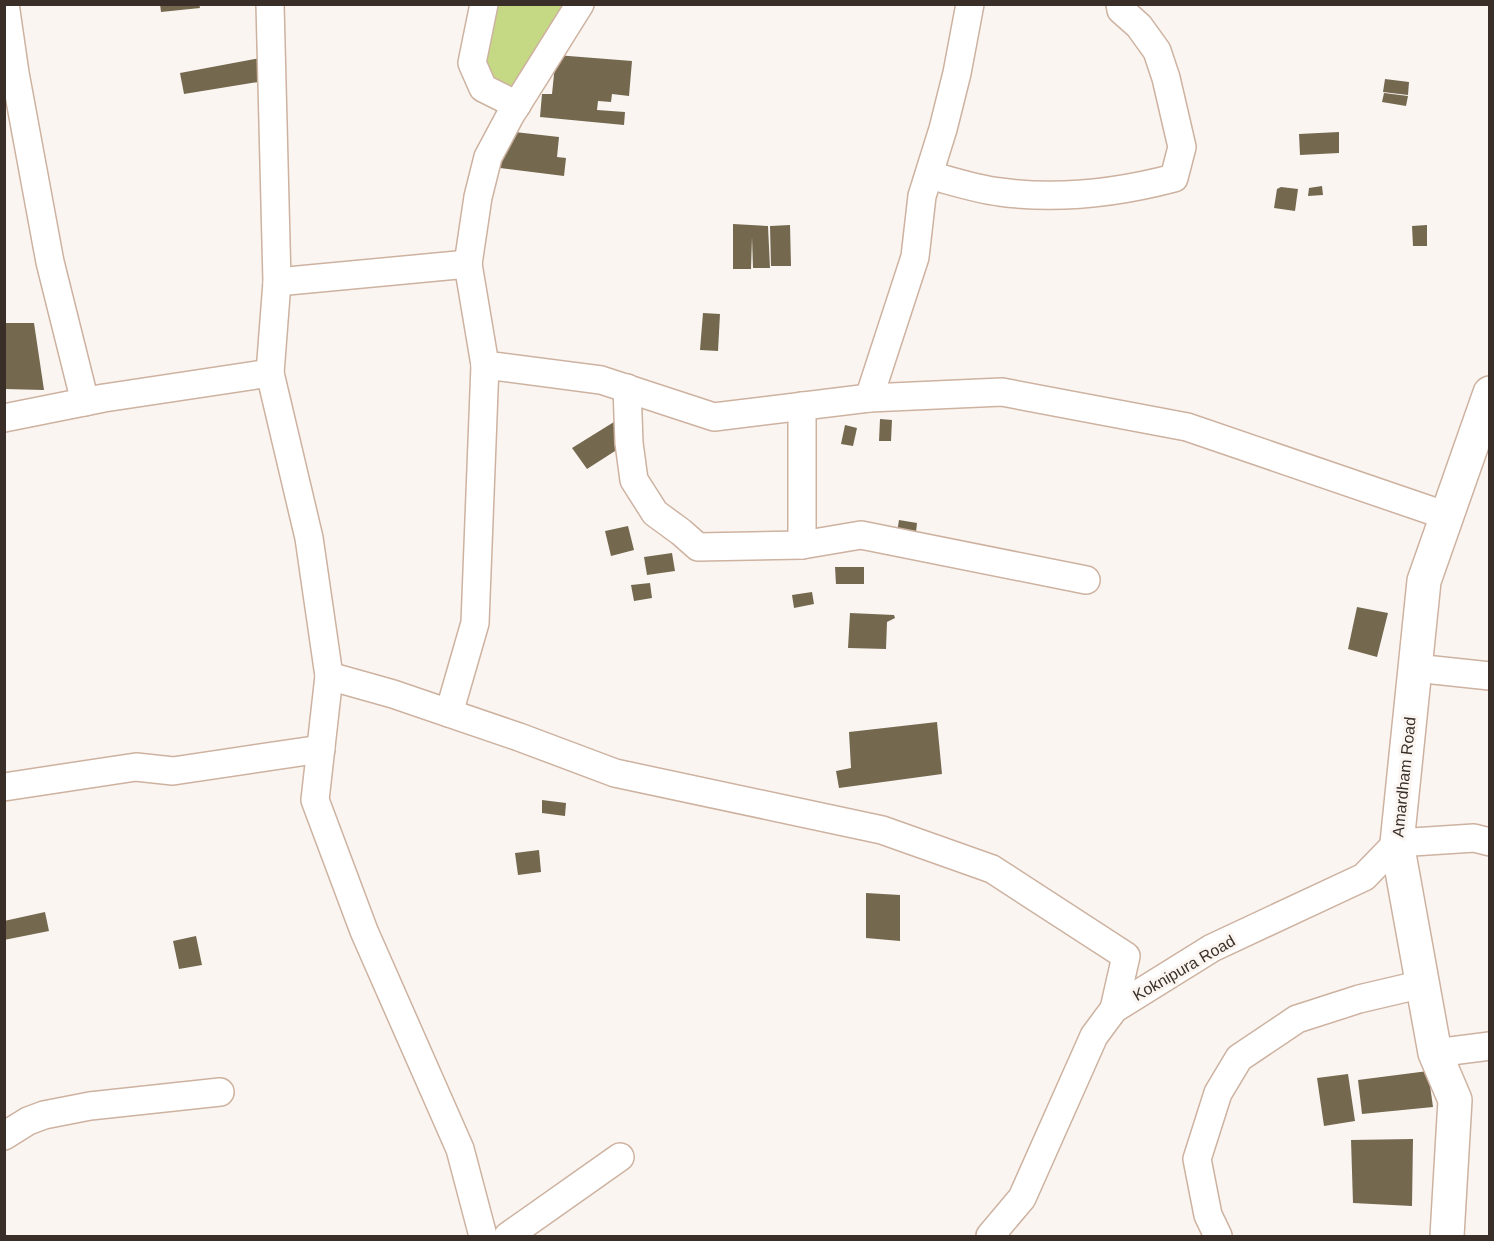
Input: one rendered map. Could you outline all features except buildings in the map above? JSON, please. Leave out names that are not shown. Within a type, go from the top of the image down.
[{"type":"street","points":[[5,4],[15,73],[50,262],[85,402]]},
{"type":"street","points":[[270,4],[277,282],[270,373],[309,538],[329,676],[315,800],[364,931],[460,1149],[483,1236]]},
{"type":"street","points":[[484,4],[472,63],[483,88],[517,105]]},
{"type":"street","points":[[449,713],[475,623],[485,365],[468,264],[478,197],[488,157],[517,105],[580,4]]},
{"type":"street","points":[[869,398],[915,257],[922,196],[943,129],[957,73],[970,4]]},
{"type":"street","points":[[929,175],[1000,192],[1076,196],[1142,187],[1173,178],[1182,147],[1166,78],[1157,51],[1139,26],[1121,10],[1120,4]]},
{"type":"street","points":[[277,282],[468,264]]},
{"type":"street","points":[[485,365],[601,380],[714,417],[869,398],[1002,392],[1187,427],[1447,516]]},
{"type":"street","points":[[4,418],[85,402],[270,373]]},
{"type":"street","points":[[627,388],[629,443],[634,480],[655,513],[698,547],[802,545],[861,535],[1086,580]]},
{"type":"street","name":"Amardham Road","points":[[1447,1236],[1455,1101],[1435,1053],[1397,843],[1424,581],[1490,393]]},
{"type":"street","points":[[802,406],[802,545]]},
{"type":"street","points":[[1414,668],[1490,676]]},
{"type":"street","points":[[329,676],[449,713],[615,773],[882,830],[992,869],[1126,956],[1114,1009]]},
{"type":"street","points":[[4,787],[136,766],[173,771],[321,749]]},
{"type":"street","points":[[1397,843],[1474,838],[1490,842]]},
{"type":"street","name":"Koknipura Road","points":[[990,1236],[1022,1198],[1094,1036],[1114,1009],[1212,948],[1365,877],[1397,843]]},
{"type":"street","points":[[1218,1236],[1208,1215],[1197,1159],[1218,1093],[1239,1058],[1298,1019],[1359,999],[1423,984]]},
{"type":"street","points":[[1435,1053],[1490,1046]]},
{"type":"street","points":[[4,1136],[28,1120],[44,1115],[90,1106],[220,1092]]},
{"type":"street","points":[[508,1236],[620,1157]]},
{"type":"green space","points":[[489,5],[572,5],[516,95],[489,85],[481,58]]}]
